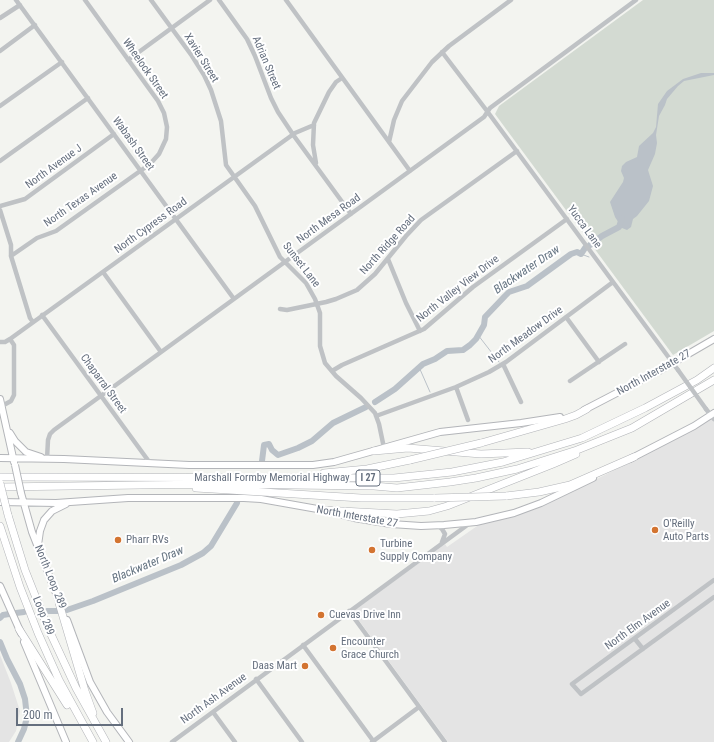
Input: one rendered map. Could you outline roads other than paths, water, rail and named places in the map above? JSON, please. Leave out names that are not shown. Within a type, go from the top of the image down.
[{"type":"highway","name":"Marshall Formby Memorial Highway","points":[[0,478],[385,478],[416,476],[487,466],[582,438],[645,408],[696,380],[714,368]]},
{"type":"highway","name":"Marshall Formby Memorial Highway","points":[[0,487],[144,484],[374,486],[397,488],[423,486],[476,478],[517,469],[577,450],[632,428],[714,380]]},
{"type":"highway","points":[[260,478],[350,471],[385,466],[481,443],[565,419],[587,409]]},
{"type":"highway","points":[[323,510],[397,514],[435,509],[553,464],[632,428]]},
{"type":"highway","points":[[374,451],[408,448],[481,454],[538,452]]},
{"type":"highway","points":[[144,484],[339,497],[435,498],[506,496],[539,492],[570,485],[634,457]]},
{"type":"highway","name":"Loop 289","points":[[0,483],[8,515],[26,570],[48,628],[76,688],[107,742]]},
{"type":"highway","name":"Loop 289","points":[[0,526],[20,587],[38,633],[60,680],[93,742]]},
{"type":"highway","points":[[59,603],[85,691],[107,742]]},
{"type":"highway","points":[[19,629],[83,730],[93,742]]},
{"type":"main road","name":"North Interstate 27","points":[[0,458],[210,466],[308,465],[334,462],[440,432],[545,420],[574,414],[587,409],[714,339]]},
{"type":"main road","name":"North Loop 289","points":[[0,399],[21,493],[37,547],[64,612],[90,682],[107,712],[129,742]]},
{"type":"main road","name":"North Interstate 27","points":[[0,502],[24,503],[128,498],[244,498],[261,499],[391,524],[438,526],[470,523],[496,518],[541,503],[713,416]]},
{"type":"main road","points":[[5,422],[11,435],[19,446],[26,452],[47,459]]},
{"type":"main road","points":[[37,547],[41,524],[47,515],[58,507],[76,501]]},
{"type":"main road","points":[[0,586],[66,742]]},
{"type":"street","name":"Wabash Street","points":[[16,0],[234,299]]},
{"type":"street","name":"Wheelock Street","points":[[85,0],[158,101],[164,113],[166,138],[162,149],[157,157],[140,170]]},
{"type":"street","name":"Xavier Street","points":[[151,0],[204,75],[211,90],[221,121],[226,166],[234,177]]},
{"type":"street","points":[[128,60],[210,0]]},
{"type":"street","name":"Adrian Street","points":[[219,0],[247,39],[278,112],[292,134],[350,214]]},
{"type":"street","points":[[286,0],[410,171]]},
{"type":"street","points":[[389,142],[394,120],[402,101],[418,79],[442,52],[511,0]]},
{"type":"street","name":"North Mesa Road","points":[[47,459],[48,440],[52,432],[484,117],[487,111],[630,2],[636,0]]},
{"type":"street","points":[[0,18],[20,4]]},
{"type":"street","points":[[0,51],[35,25]]},
{"type":"street","name":"Yucca Lane","points":[[442,52],[517,151],[672,363],[713,416]]},
{"type":"street","points":[[0,106],[62,62]]},
{"type":"street","points":[[317,167],[312,145],[314,125],[329,92],[336,82],[342,78]]},
{"type":"street","points":[[0,161],[88,98]]},
{"type":"street","name":"North Cypress Road","points":[[0,342],[5,342],[10,339],[292,134],[314,125]]},
{"type":"street","name":"North Avenue J","points":[[0,206],[25,199],[114,134]]},
{"type":"street","name":"North Ridge Road","points":[[280,309],[287,310],[336,299],[357,290],[388,259],[406,236],[422,220],[517,151]]},
{"type":"street","name":"North Texas Avenue","points":[[11,256],[37,238],[56,231],[140,170]]},
{"type":"street","name":"Sunset Lane","points":[[234,177],[255,206],[278,252],[285,262],[306,283],[317,303],[320,313],[320,346],[322,354],[339,380],[361,398],[376,416],[384,448]]},
{"type":"street","points":[[0,210],[11,245],[11,256],[30,318],[33,322]]},
{"type":"street","name":"North Valley View Drive","points":[[332,371],[342,365],[420,331],[473,287],[567,219]]},
{"type":"street","points":[[388,259],[406,303],[420,331]]},
{"type":"street","points":[[103,272],[162,352]]},
{"type":"street","name":"North Meadow Drive","points":[[376,416],[456,387],[503,364],[613,282]]},
{"type":"street","name":"Chaparral Street","points":[[42,316],[150,463]]},
{"type":"street","points":[[566,317],[599,362]]},
{"type":"street","points":[[2,406],[11,400],[14,395],[14,345],[10,339]]},
{"type":"street","points":[[570,381],[625,344]]},
{"type":"street","points":[[503,364],[521,402]]},
{"type":"street","points":[[456,387],[468,420]]},
{"type":"street","name":"North Ash Avenue","points":[[172,742],[470,523]]},
{"type":"street","points":[[438,526],[445,534],[442,544]]},
{"type":"street","name":"North Elm Avenue","points":[[714,580],[572,684],[580,694],[714,597]]},
{"type":"street","points":[[349,611],[445,742]]},
{"type":"street","points":[[635,638],[643,649]]},
{"type":"street","points":[[303,645],[373,742],[420,707]]},
{"type":"street","points":[[256,680],[302,742]]},
{"type":"street","points":[[213,712],[235,742]]},
{"type":"waterway","name":"Blackwater Draw","points":[[590,245],[602,236],[619,227],[622,218]]},
{"type":"waterway","name":"Blackwater Draw","points":[[375,402],[395,389],[423,364],[435,359],[447,351],[463,350],[470,345],[476,339],[484,325],[485,317],[509,292],[527,286],[571,254],[577,252],[581,254],[585,248]]},
{"type":"waterway","points":[[581,254],[589,257]]},
{"type":"waterway","points":[[478,335],[499,362]]},
{"type":"waterway","points":[[419,367],[430,392]]},
{"type":"waterway","name":"Blackwater Draw","points":[[262,461],[264,445],[269,444],[272,450],[278,455],[298,448],[312,441],[333,423],[366,407]]},
{"type":"waterway","name":"Blackwater Draw","points":[[67,610],[181,565],[203,553],[211,546],[237,503]]},
{"type":"waterway","name":"Blackwater Draw","points":[[47,611],[59,611]]},
{"type":"waterway","name":"Blackwater Draw","points":[[16,613],[24,612]]},
{"type":"waterway","name":"Blackwater Draw","points":[[0,618],[3,615],[9,614]]},
{"type":"waterway","name":"Blackwater Draw","points":[[0,642],[20,684],[25,699],[27,717],[24,729],[18,742]]},
{"type":"place","name":"O'Reilly Auto Parts","points":[[655,530]]},
{"type":"place","name":"Pharr RVs","points":[[118,540]]},
{"type":"place","name":"Turbine Supply Company","points":[[372,550]]},
{"type":"place","name":"Cuevas Drive Inn","points":[[321,615]]},
{"type":"place","name":"Encounter Grace Church","points":[[333,648]]},
{"type":"place","name":"Daas Mart","points":[[305,666]]}]
